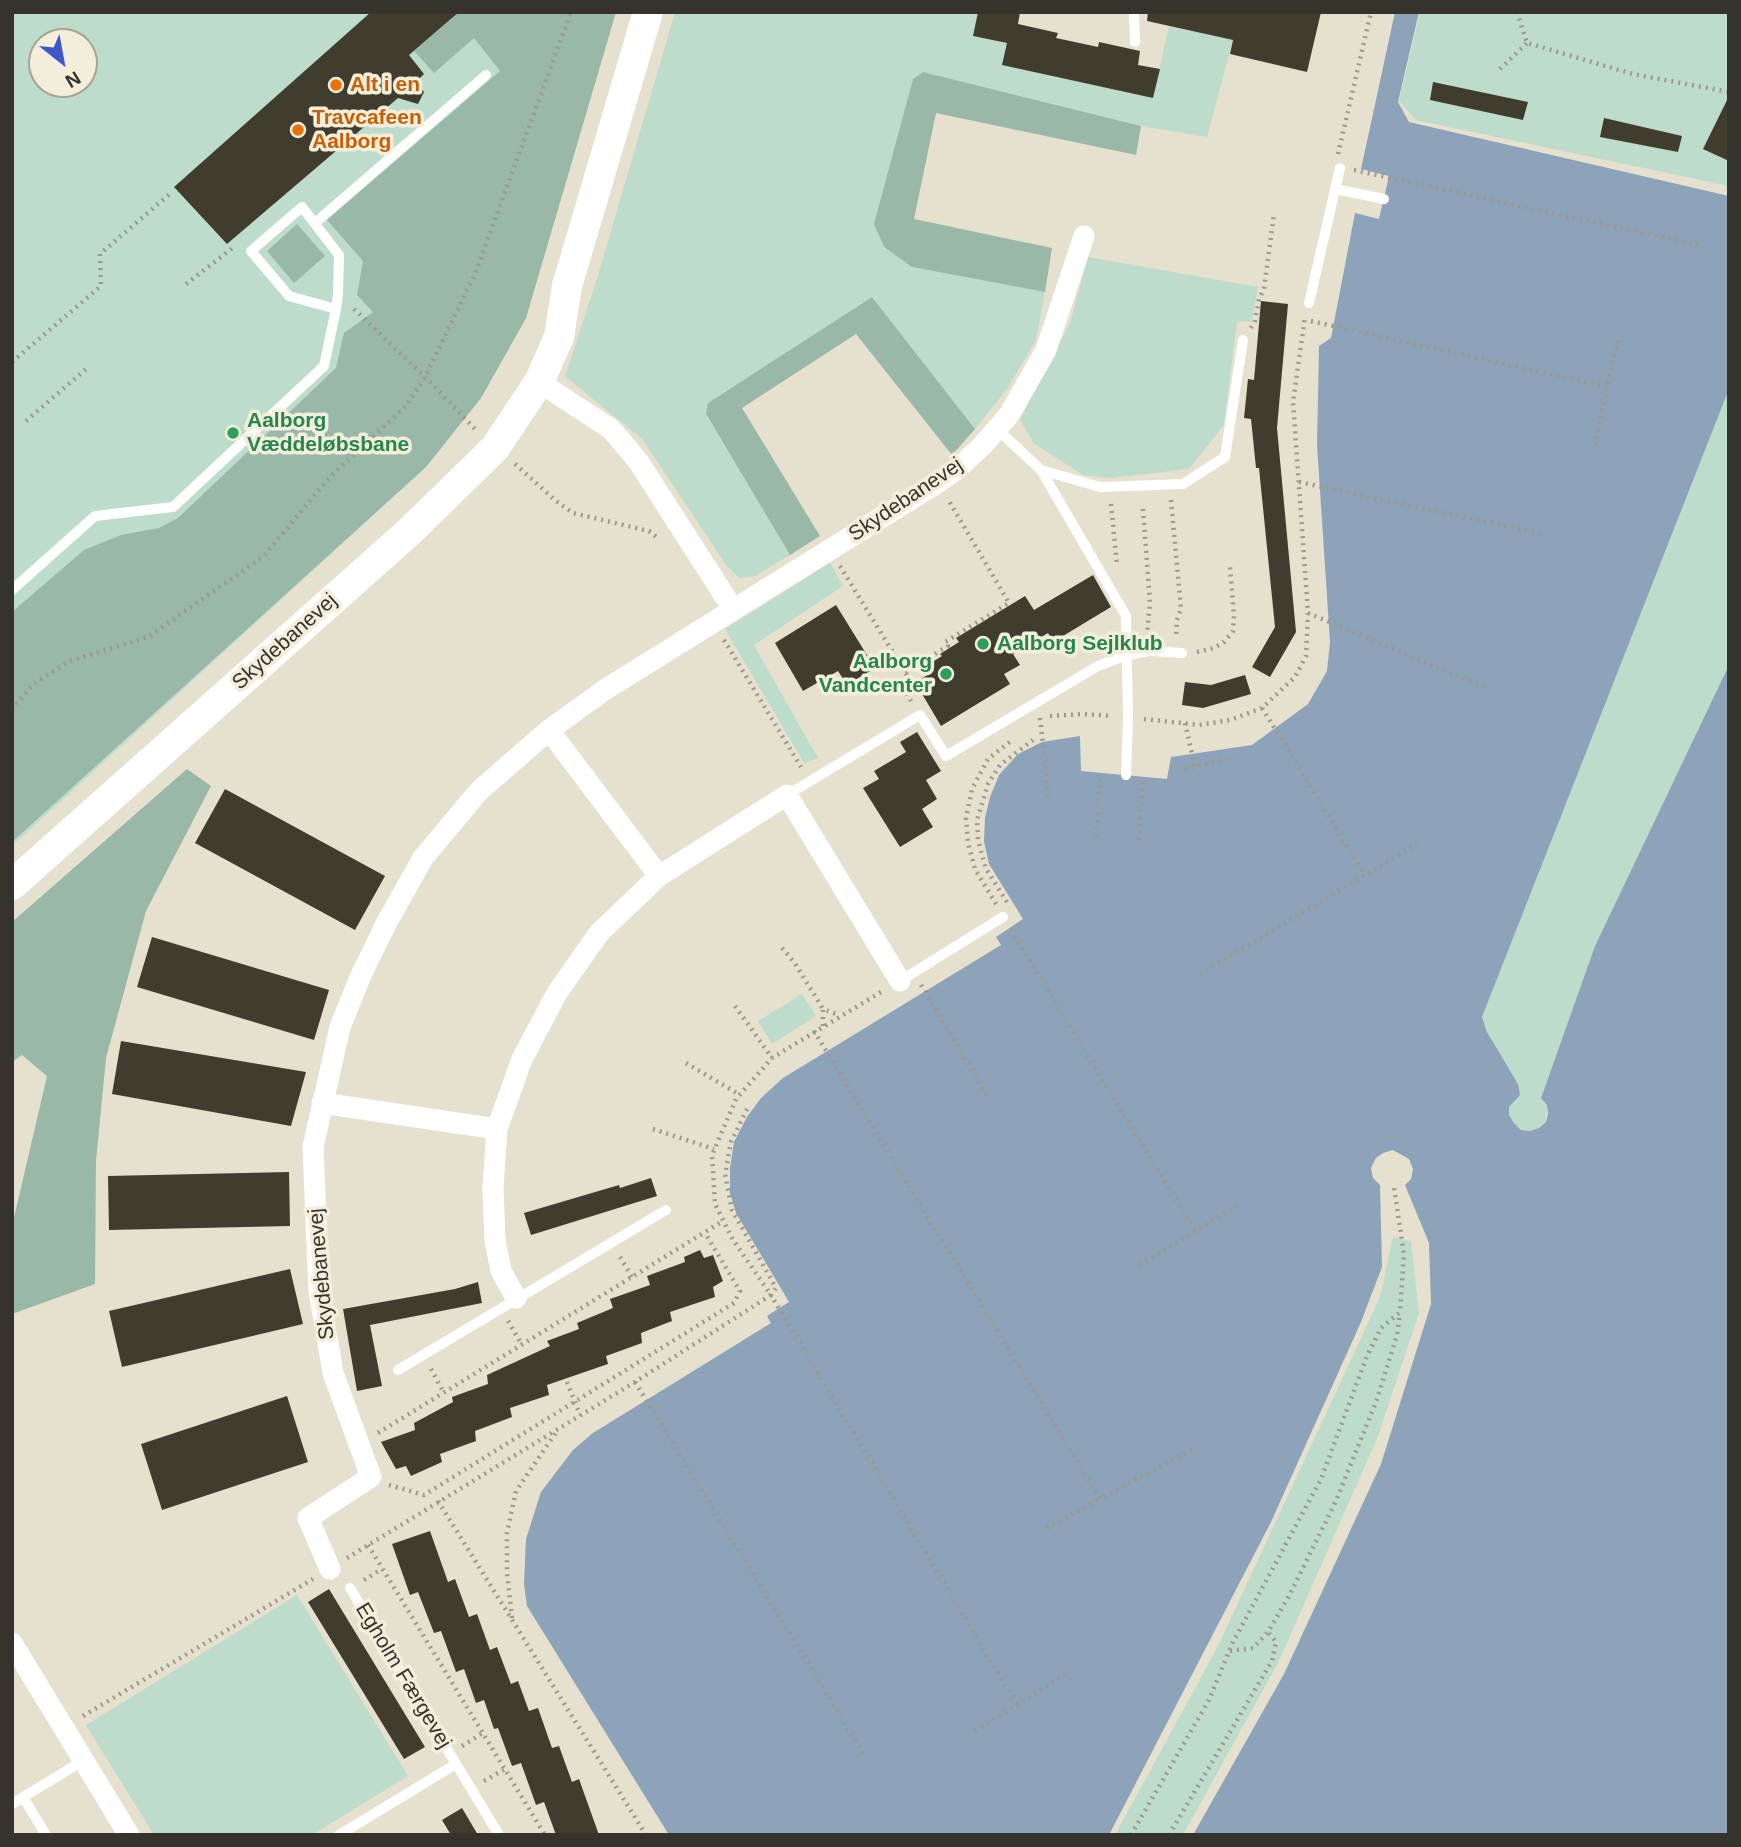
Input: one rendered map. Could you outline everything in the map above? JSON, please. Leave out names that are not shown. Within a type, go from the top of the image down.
[{"type":"street","name":"Skydebanevej","points":[[12,885],[409,532],[495,448],[539,382],[559,337],[567,286],[648,12]]},
{"type":"street","name":"Skydebanevej","points":[[370,1477],[333,1373],[319,1291],[313,1147],[340,1027],[356,986],[387,922],[424,858],[479,791],[549,730],[606,689],[831,551],[956,470],[997,429],[1022,395],[1046,350],[1084,236]]},
{"type":"street","points":[[539,382],[611,429],[629,450],[733,609]]},
{"type":"street","points":[[549,730],[659,876]]},
{"type":"street","points":[[508,1303],[495,1240],[493,1188],[497,1129],[522,1059],[557,993],[599,933],[659,876],[788,795],[907,976]]},
{"type":"street","points":[[322,1103],[497,1129]]},
{"type":"street","points":[[330,1569],[308,1518],[370,1477]]},
{"type":"street","points":[[12,1643],[129,1835]]},
{"type":"lane","points":[[1133,12],[1135,42]]},
{"type":"lane","points":[[315,223],[486,75]]},
{"type":"lane","points":[[1309,303],[1340,168]]},
{"type":"lane","points":[[1335,189],[1384,198]]},
{"type":"lane","points":[[12,590],[95,516],[173,507],[324,366],[336,309],[339,255],[302,206],[251,251],[289,296],[336,309]]},
{"type":"lane","points":[[1041,470],[1100,487],[1170,485],[1183,484],[1225,457],[1243,340]]},
{"type":"lane","points":[[997,429],[1041,470],[1126,616],[1125,775]]},
{"type":"lane","points":[[788,795],[919,715],[946,756],[1098,666],[1126,655],[1145,652],[1178,653]]},
{"type":"lane","points":[[907,976],[1004,920]]},
{"type":"lane","points":[[398,1370],[666,1210]]},
{"type":"lane","name":"Egholm Færgevej","points":[[350,1588],[499,1835]]},
{"type":"lane","points":[[12,1804],[84,1760]]},
{"type":"lane","name":"Egholm Færgevej","points":[[339,1835],[456,1764]]},
{"type":"lane","points":[[23,1797],[46,1835]]},
{"type":"path","points":[[12,710],[33,684],[70,661],[148,637],[264,556],[329,478],[405,406],[425,377],[475,274],[571,12]]},
{"type":"path","points":[[1371,12],[1336,161],[1340,168],[1699,245]]},
{"type":"path","points":[[1517,12],[1527,43]]},
{"type":"path","points":[[1500,69],[1527,43]]},
{"type":"path","points":[[1527,43],[1633,74],[1729,92]]},
{"type":"path","points":[[12,362],[101,286],[100,254],[172,192]]},
{"type":"path","points":[[1243,340],[1255,321],[1259,299],[1264,289],[1274,214]]},
{"type":"path","points":[[186,284],[239,243],[251,251]]},
{"type":"path","points":[[338,294],[495,448],[573,513],[649,531],[665,545]]},
{"type":"path","points":[[1304,319],[1608,387]]},
{"type":"path","points":[[1595,445],[1618,338]]},
{"type":"path","points":[[26,421],[86,369]]},
{"type":"path","points":[[1299,482],[1544,534]]},
{"type":"path","points":[[905,672],[948,646],[945,642],[1009,603],[937,483]]},
{"type":"path","points":[[1170,485],[1181,608],[1177,620],[1178,653],[1214,648],[1229,637],[1234,624],[1230,566]]},
{"type":"path","points":[[1110,487],[1117,569]]},
{"type":"path","points":[[1143,509],[1150,603],[1145,652]]},
{"type":"path","points":[[831,551],[908,677],[906,692],[919,715]]},
{"type":"path","points":[[1308,613],[1487,688]]},
{"type":"path","points":[[713,622],[809,782]]},
{"type":"path","points":[[1262,708],[1366,875]]},
{"type":"path","points":[[1040,717],[1049,797]]},
{"type":"path","points":[[1185,723],[1195,767]]},
{"type":"path","points":[[1033,740],[1000,765],[988,784],[977,820],[978,840],[986,869],[1016,916],[1004,920],[1195,1231]]},
{"type":"path","points":[[1185,769],[1227,759]]},
{"type":"path","points":[[1096,836],[1100,773]]},
{"type":"path","points":[[1139,840],[1144,776]]},
{"type":"path","points":[[1200,974],[1417,844]]},
{"type":"path","points":[[782,948],[794,962],[823,1009],[822,1026]]},
{"type":"path","points":[[987,1095],[907,976],[772,1058],[740,1095],[712,1156],[715,1204],[733,1240],[771,1295],[1017,1705]]},
{"type":"path","points":[[735,1006],[772,1058]]},
{"type":"path","points":[[823,1009],[840,1016]]},
{"type":"path","points":[[814,1031],[1100,1499]]},
{"type":"path","points":[[686,1063],[740,1095]]},
{"type":"path","points":[[513,1622],[507,1573],[507,1533],[516,1491],[559,1428],[771,1295],[776,1288],[732,1210],[725,1174],[731,1142],[747,1109]]},
{"type":"path","points":[[653,1129],[714,1149]]},
{"type":"path","points":[[1230,1651],[1253,1648],[1268,1632],[1295,1584],[1353,1462],[1377,1399],[1397,1335],[1400,1312],[1404,1254],[1394,1188]]},
{"type":"path","points":[[1140,1265],[1240,1204]]},
{"type":"path","points":[[359,1445],[723,1221]]},
{"type":"path","points":[[370,1477],[393,1487],[424,1495],[734,1303],[740,1291],[705,1233]]},
{"type":"path","points":[[508,1303],[522,1345]]},
{"type":"path","points":[[1131,1835],[1209,1700],[1230,1651],[1321,1479],[1367,1356],[1381,1328],[1400,1312]]},
{"type":"path","points":[[422,1355],[444,1393]]},
{"type":"path","points":[[567,1382],[580,1415]]},
{"type":"path","points":[[635,1382],[865,1756]]},
{"type":"path","points":[[1047,1528],[1193,1449]]},
{"type":"path","points":[[438,1501],[646,1835]]},
{"type":"path","points":[[368,1545],[545,1835]]},
{"type":"path","points":[[1169,1835],[1272,1661],[1276,1642],[1268,1632]]},
{"type":"path","points":[[975,1731],[1067,1673]]},
{"type":"green space","name":"Aalborg Væddeløbsbane","points":[[12,12],[616,12],[526,318],[481,398],[426,467],[12,846]]},
{"type":"green space","points":[[453,12],[616,12],[526,318],[481,398],[426,467],[12,842],[12,612],[84,550],[121,535],[159,528],[178,518],[336,368],[344,333],[373,312],[357,295],[363,261],[327,220],[500,71],[474,38],[434,73],[414,51],[455,16]]},
{"type":"green space","points":[[675,12],[978,12],[973,36],[1007,43],[1153,98],[1169,26],[1233,40],[1207,137],[1141,126],[923,72],[913,79],[912,267],[1045,292],[1036,340],[1007,389],[975,429],[872,297],[708,403],[706,415],[790,555],[755,576],[739,578],[726,565],[643,440],[565,376],[597,279]]},
{"type":"green space","points":[[1420,12],[1729,12],[1729,186],[1416,120],[1399,101]]},
{"type":"green space","points":[[923,72],[1141,126],[1136,155],[936,113],[914,219],[1052,248],[1045,292],[912,267],[884,247],[874,224],[913,79]]},
{"type":"green space","points":[[297,224],[325,256],[294,283],[267,251]]},
{"type":"green space","points":[[1088,257],[1258,287],[1252,322],[1237,321],[1224,425],[1189,469],[1112,478],[1083,475],[1033,443],[1020,419],[1070,323]]},
{"type":"green space","points":[[872,297],[975,429],[952,455],[856,334],[742,408],[820,536],[790,555],[706,414],[708,403]]},
{"type":"green space","points":[[1729,389],[1729,665],[1595,946],[1541,1097],[1547,1105],[1546,1121],[1539,1128],[1521,1130],[1509,1115],[1509,1107],[1515,1099],[1518,1084],[1487,1032],[1482,1017]]},
{"type":"green space","points":[[830,563],[843,586],[754,645],[818,758],[804,763],[725,629]]},
{"type":"green space","points":[[187,769],[211,786],[146,911],[106,1058],[96,1161],[95,1284],[12,1314],[13,1222],[47,1076],[22,1055],[12,1062],[12,922]]},
{"type":"green space","points":[[802,994],[816,1016],[772,1044],[758,1021]]},
{"type":"green space","points":[[1393,1237],[1411,1241],[1419,1313],[1377,1439],[1278,1663],[1183,1835],[1115,1835],[1218,1646],[1380,1297]]},
{"type":"green space","points":[[297,1595],[408,1776],[312,1835],[154,1835],[86,1725]]},
{"type":"water","points":[[1395,12],[1419,12],[1398,102],[1409,122],[1729,196],[1729,389],[1482,1017],[1487,1032],[1518,1084],[1520,1095],[1509,1107],[1509,1115],[1521,1130],[1539,1128],[1546,1122],[1548,1114],[1547,1105],[1541,1098],[1595,946],[1729,665],[1729,1835],[1193,1835],[1284,1674],[1381,1464],[1431,1304],[1429,1243],[1405,1185],[1411,1179],[1413,1169],[1409,1159],[1393,1150],[1376,1158],[1371,1168],[1373,1178],[1380,1185],[1382,1267],[1361,1322],[1271,1522],[1109,1835],[669,1835],[527,1606],[524,1584],[526,1539],[541,1492],[573,1450],[593,1433],[771,1323],[767,1316],[789,1302],[736,1213],[730,1193],[734,1142],[761,1098],[783,1078],[1001,945],[996,937],[1023,919],[989,864],[984,841],[985,818],[990,797],[999,775],[1018,754],[1042,742],[1080,736],[1081,771],[1167,779],[1171,757],[1252,745],[1308,704],[1327,671],[1330,642],[1317,445],[1319,346],[1331,338],[1355,213],[1379,219],[1389,176],[1361,169]]},
{"type":"building","points":[[371,12],[459,12],[409,55],[424,74],[416,82],[424,92],[418,104],[398,98],[227,244],[174,187]]},
{"type":"building","points":[[978,12],[1020,12],[1018,24],[1058,33],[1056,38],[1098,47],[1099,42],[1140,51],[1138,65],[1160,69],[1153,98],[1002,65],[1007,43],[973,36]]},
{"type":"building","points":[[1148,12],[1321,12],[1307,72],[1230,54],[1233,40],[1147,21]]},
{"type":"building","points":[[1433,82],[1528,102],[1523,120],[1430,100]]},
{"type":"building","points":[[1729,96],[1729,161],[1703,149]]},
{"type":"building","points":[[1604,118],[1682,136],[1678,152],[1600,137]]},
{"type":"building","points":[[1261,301],[1288,304],[1277,428],[1296,632],[1270,677],[1252,667],[1275,627],[1259,468],[1256,468],[1251,419],[1244,418],[1248,379],[1254,380]]},
{"type":"building","points":[[1093,575],[1111,607],[1053,642],[1048,633],[1013,654],[1020,665],[1004,674],[1010,684],[941,726],[915,682],[931,673],[926,666],[959,642],[956,638],[1025,596],[1034,610]]},
{"type":"building","points":[[836,605],[875,668],[847,685],[838,671],[803,691],[775,643]]},
{"type":"building","points":[[1245,675],[1251,694],[1203,708],[1182,705],[1185,682],[1211,685]]},
{"type":"building","points":[[917,732],[941,771],[926,780],[937,799],[922,809],[933,827],[900,847],[863,788],[879,779],[874,771],[906,752],[900,742]]},
{"type":"building","points":[[225,789],[385,876],[355,930],[195,843]]},
{"type":"building","points":[[152,937],[329,990],[314,1040],[137,987]]},
{"type":"building","points":[[121,1041],[306,1072],[291,1126],[112,1094]]},
{"type":"building","points":[[289,1172],[290,1226],[109,1230],[108,1176]]},
{"type":"building","points":[[651,1178],[657,1196],[531,1235],[524,1213]]},
{"type":"building","points":[[700,1250],[704,1258],[713,1255],[723,1281],[713,1287],[715,1297],[670,1312],[672,1321],[641,1333],[642,1343],[606,1356],[608,1364],[547,1385],[549,1395],[510,1408],[512,1417],[475,1431],[476,1441],[440,1454],[442,1462],[411,1476],[406,1466],[396,1469],[381,1442],[415,1430],[414,1423],[453,1402],[452,1397],[488,1384],[487,1375],[550,1346],[547,1341],[579,1329],[577,1323],[613,1308],[610,1299],[650,1285],[647,1276],[685,1262],[684,1257]]},
{"type":"building","points":[[290,1269],[303,1324],[122,1367],[109,1311]]},
{"type":"building","points":[[478,1282],[482,1303],[370,1325],[382,1386],[357,1391],[343,1309],[455,1289]]},
{"type":"building","points":[[287,1396],[308,1462],[162,1510],[141,1444]]},
{"type":"building","points":[[430,1531],[448,1582],[455,1579],[469,1617],[477,1614],[490,1650],[497,1647],[511,1684],[518,1681],[529,1711],[538,1708],[552,1748],[559,1746],[572,1782],[579,1779],[599,1835],[556,1835],[544,1802],[536,1805],[521,1763],[512,1766],[498,1728],[494,1729],[484,1700],[476,1703],[464,1669],[456,1672],[441,1631],[434,1633],[418,1592],[410,1595],[392,1544]]},
{"type":"building","points":[[329,1589],[425,1747],[404,1759],[308,1602]]},
{"type":"building","points":[[462,1808],[478,1835],[451,1835],[442,1820]]},
{"type":"place","name":"Alt i en","points":[[336,85]]},
{"type":"place","name":"Travcafeen Aalborg","points":[[298,130]]},
{"type":"place","name":"Aalborg Væddeløbsbane","points":[[233,433]]},
{"type":"place","name":"Aalborg Sejlklub","points":[[983,644]]},
{"type":"place","name":"Aalborg Vandcenter","points":[[946,674]]}]
